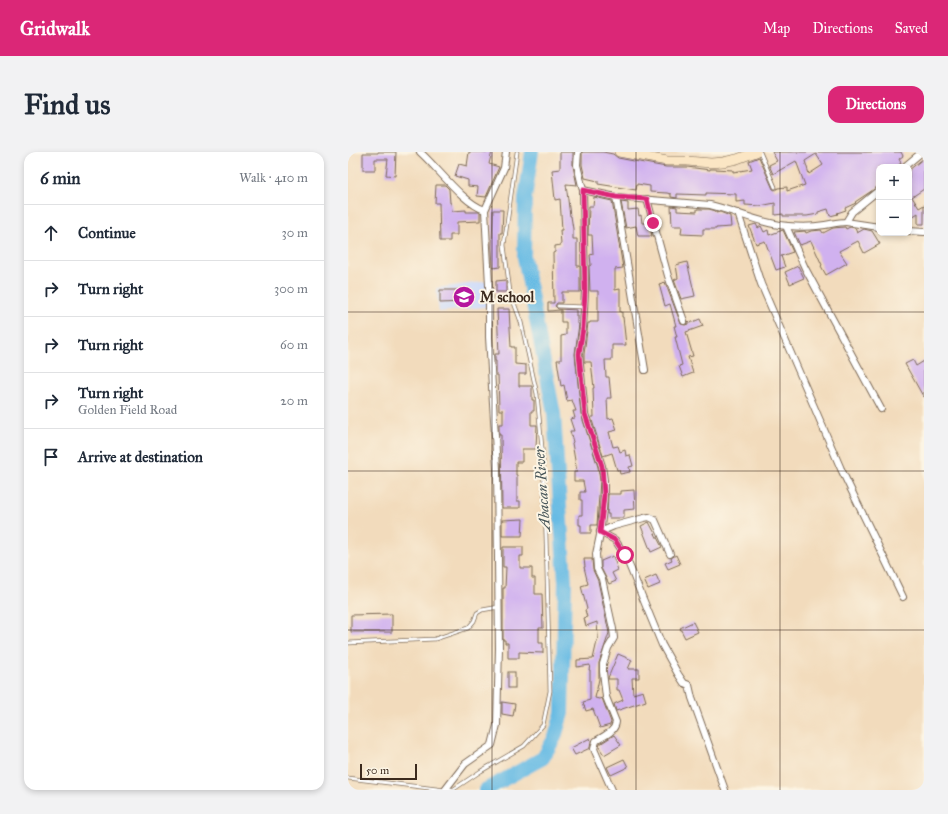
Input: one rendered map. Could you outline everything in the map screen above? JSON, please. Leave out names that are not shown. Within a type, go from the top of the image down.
[{"type":"street","points":[[420,152],[470,202],[485,210]]},
{"type":"street","points":[[445,790],[465,764],[492,745],[497,725],[499,607],[497,469],[489,337],[489,292],[485,210],[504,168],[506,152]]},
{"type":"street","points":[[578,152],[577,165],[583,190],[585,307],[579,354],[585,414],[602,466],[604,495],[596,554],[597,569],[602,579],[611,615],[614,638],[608,648],[603,664],[603,681],[606,697],[616,722],[616,726],[614,730],[596,741],[594,749],[612,790]]},
{"type":"street","points":[[619,152],[668,161],[711,163],[737,159],[756,152]]},
{"type":"street","points":[[908,164],[922,152]]},
{"type":"street","points":[[583,190],[616,197],[710,205],[759,220],[786,226],[813,227],[846,222],[876,227]]},
{"type":"street","points":[[846,222],[852,212],[876,192]]},
{"type":"street","points":[[616,197],[645,370]]},
{"type":"street","points":[[647,199],[668,276],[684,321]]},
{"type":"street","points":[[738,213],[761,284],[841,469],[903,597]]},
{"type":"street","points":[[786,226],[805,268],[881,409]]},
{"type":"street","points":[[912,231],[924,232]]},
{"type":"street","points":[[600,532],[614,526],[649,517],[655,520],[670,554]]},
{"type":"street","points":[[600,532],[615,540],[625,555],[662,646],[684,683],[689,686],[725,790]]},
{"type":"lane","points":[[348,778],[445,790],[454,789],[481,771],[524,746],[543,725],[550,691],[546,528],[537,394],[521,322],[510,292],[504,245],[517,152]]},
{"type":"lane","points":[[760,152],[775,187]]},
{"type":"lane","points":[[558,306],[585,307]]},
{"type":"lane","points":[[348,643],[435,639],[468,628],[474,621],[477,613],[482,610],[499,607]]},
{"type":"shaded area","name":"M school","points":[[490,281],[493,306],[439,312],[436,288]]},
{"type":"building","points":[[396,152],[395,176],[386,175],[388,159],[375,159],[375,170],[363,170],[363,153]]},
{"type":"building","points":[[469,152],[492,152],[489,164],[499,167],[486,197],[477,196],[478,187],[468,186],[468,180],[455,176],[459,164],[467,166]]},
{"type":"building","points":[[560,152],[573,152],[573,166],[577,185],[566,184],[573,229],[573,239],[577,239],[577,266],[580,266],[580,292],[562,292],[562,303],[557,303],[555,306],[558,309],[576,310],[577,324],[579,324],[575,354],[581,414],[598,467],[600,480],[597,525],[591,525],[591,533],[581,533],[581,525],[579,525],[579,515],[582,515],[582,500],[580,500],[580,492],[585,492],[583,481],[574,481],[574,472],[577,472],[570,431],[574,431],[570,419],[575,418],[573,411],[576,411],[572,400],[567,401],[564,385],[561,386],[557,360],[561,360],[561,336],[566,335],[566,322],[561,322],[561,310],[548,311],[548,303],[554,303],[553,253],[555,252],[555,246],[561,245],[560,230],[562,230],[560,199],[555,200],[552,170],[560,169]]},
{"type":"building","points":[[582,152],[603,152],[613,154],[618,158],[666,167],[733,170],[733,172],[752,169],[749,161],[759,157],[773,189],[775,190],[778,188],[787,187],[787,191],[805,185],[796,161],[773,174],[769,165],[777,161],[772,152],[901,152],[903,156],[899,159],[901,163],[900,164],[876,164],[876,188],[855,202],[856,203],[845,208],[846,210],[830,216],[828,209],[818,212],[818,214],[807,216],[783,216],[783,214],[775,215],[775,203],[760,206],[745,205],[745,201],[736,202],[736,194],[677,194],[677,198],[671,197],[671,194],[667,193],[650,192],[650,186],[637,184],[636,190],[598,184],[598,181],[585,178],[582,165]],"holes":[[[816,154],[823,165],[809,174],[805,161]]]},
{"type":"building","points":[[924,158],[924,189],[912,197],[912,168]]},
{"type":"building","points":[[436,185],[445,185],[449,189],[452,211],[466,210],[466,212],[480,212],[480,221],[457,222],[457,235],[450,235],[450,241],[440,241],[439,203],[435,203]]},
{"type":"building","points":[[594,197],[612,201],[623,268],[615,269],[615,290],[620,289],[620,312],[622,312],[623,317],[626,345],[612,345],[612,360],[605,360],[606,377],[609,377],[611,398],[607,398],[608,419],[613,418],[617,430],[609,432],[613,447],[618,446],[620,452],[625,450],[626,456],[630,455],[633,466],[629,467],[630,472],[620,474],[619,470],[617,470],[612,453],[603,456],[591,417],[594,417],[594,388],[591,362],[584,362],[588,323],[598,322],[598,291],[590,291],[589,266],[591,265],[590,255],[593,254],[592,235],[588,235],[589,206],[593,206]]},
{"type":"building","points":[[912,197],[919,208],[924,205],[924,224],[918,224],[918,213],[912,217]]},
{"type":"building","points":[[621,202],[628,203],[628,210],[638,209],[639,216],[641,215],[642,223],[649,223],[652,236],[638,236],[636,226],[626,228]]},
{"type":"building","points":[[671,206],[677,207],[677,211],[697,212],[697,209],[709,209],[716,211],[716,213],[720,212],[730,216],[731,227],[703,229],[703,235],[681,234],[682,226],[672,226]]},
{"type":"building","points":[[493,210],[503,210],[502,233],[500,233],[500,267],[493,268],[492,247]]},
{"type":"building","points":[[756,224],[758,228],[761,226],[764,232],[768,230],[769,235],[783,230],[793,252],[781,256],[785,267],[776,270],[765,241],[756,244],[749,226]]},
{"type":"building","points":[[845,227],[846,229],[850,227],[855,228],[857,233],[864,229],[872,231],[880,244],[864,253],[858,241],[839,251],[847,263],[826,275],[811,241],[800,245],[794,232],[805,231],[806,233],[821,230],[823,233],[833,228]]},
{"type":"building","points":[[687,262],[695,296],[681,299],[674,280],[678,278],[676,265]]},
{"type":"building","points":[[798,266],[804,278],[790,284],[785,272]]},
{"type":"building","points":[[506,280],[506,292],[496,292],[496,281]]},
{"type":"building","points":[[665,282],[681,324],[685,325],[688,324],[688,321],[690,323],[700,319],[703,326],[686,332],[693,356],[688,357],[693,373],[683,377],[679,366],[682,365],[675,337],[677,337],[674,326],[676,326],[670,304],[665,306],[659,284]]},
{"type":"building","points":[[440,290],[465,290],[465,302],[440,303]]},
{"type":"building","points":[[497,309],[509,309],[511,347],[515,347],[515,364],[526,365],[526,374],[519,374],[519,386],[532,386],[534,411],[531,411],[531,425],[537,425],[536,449],[522,449],[522,462],[516,462],[517,501],[520,501],[520,508],[502,508],[501,435],[499,435],[499,424],[503,424],[503,410],[499,410],[498,375],[496,375],[495,361],[495,354],[499,354]]},
{"type":"building","points":[[913,360],[916,366],[924,361],[924,398],[905,364]]},
{"type":"building","points":[[634,490],[635,509],[624,510],[624,518],[609,518],[609,514],[607,514],[608,494],[621,494],[621,491]]},
{"type":"building","points":[[523,519],[522,536],[502,536],[502,520]]},
{"type":"building","points":[[649,522],[662,547],[651,552],[641,526]]},
{"type":"building","points":[[503,547],[523,547],[523,556],[520,556],[520,568],[532,568],[532,578],[535,578],[535,594],[542,594],[543,628],[539,628],[539,643],[543,643],[543,653],[519,652],[519,658],[508,658],[508,643],[505,643],[505,640],[503,640],[503,588],[505,588],[506,567],[503,567]]},
{"type":"building","points":[[676,555],[680,564],[668,569],[665,563],[672,560],[671,558]]},
{"type":"building","points":[[613,556],[618,570],[612,573],[616,581],[609,584],[601,568],[601,561]]},
{"type":"building","points":[[584,559],[592,559],[593,570],[598,581],[609,633],[599,663],[599,679],[595,698],[602,698],[611,722],[610,725],[600,728],[593,709],[586,711],[583,702],[590,700],[590,665],[577,667],[577,660],[593,659],[598,637],[597,622],[586,626],[584,618],[587,617],[585,610],[587,609],[581,586],[588,584],[584,567]]},
{"type":"building","points":[[656,575],[660,584],[648,589],[644,580]]},
{"type":"building","points":[[392,614],[392,632],[351,632],[351,615]]},
{"type":"building","points":[[693,622],[698,632],[685,638],[680,628]]},
{"type":"building","points":[[618,654],[632,660],[628,669],[639,669],[639,678],[632,678],[633,694],[643,691],[646,701],[616,711],[614,704],[623,700],[619,690],[617,690],[617,679],[608,678]]},
{"type":"building","points":[[508,672],[515,672],[515,688],[508,688]]},
{"type":"building","points":[[502,702],[515,704],[513,716],[502,714]]},
{"type":"building","points":[[614,735],[621,745],[604,755],[599,747],[600,744]]},
{"type":"building","points":[[590,738],[590,748],[575,755],[571,748]]},
{"type":"building","points":[[624,759],[628,767],[611,775],[607,767]]},
{"type":"waterway","name":"Abacan River","points":[[485,790],[543,758],[555,737],[562,713],[565,582],[554,414],[524,257],[525,198],[532,152]]},
{"type":"place","name":"M school","points":[[464,297]]},
{"type":"route","points":[[625,555],[615,540],[600,532],[603,509],[604,480],[602,466],[585,414],[579,354],[583,328],[585,291],[583,190],[616,197],[647,199],[653,223]]}]
